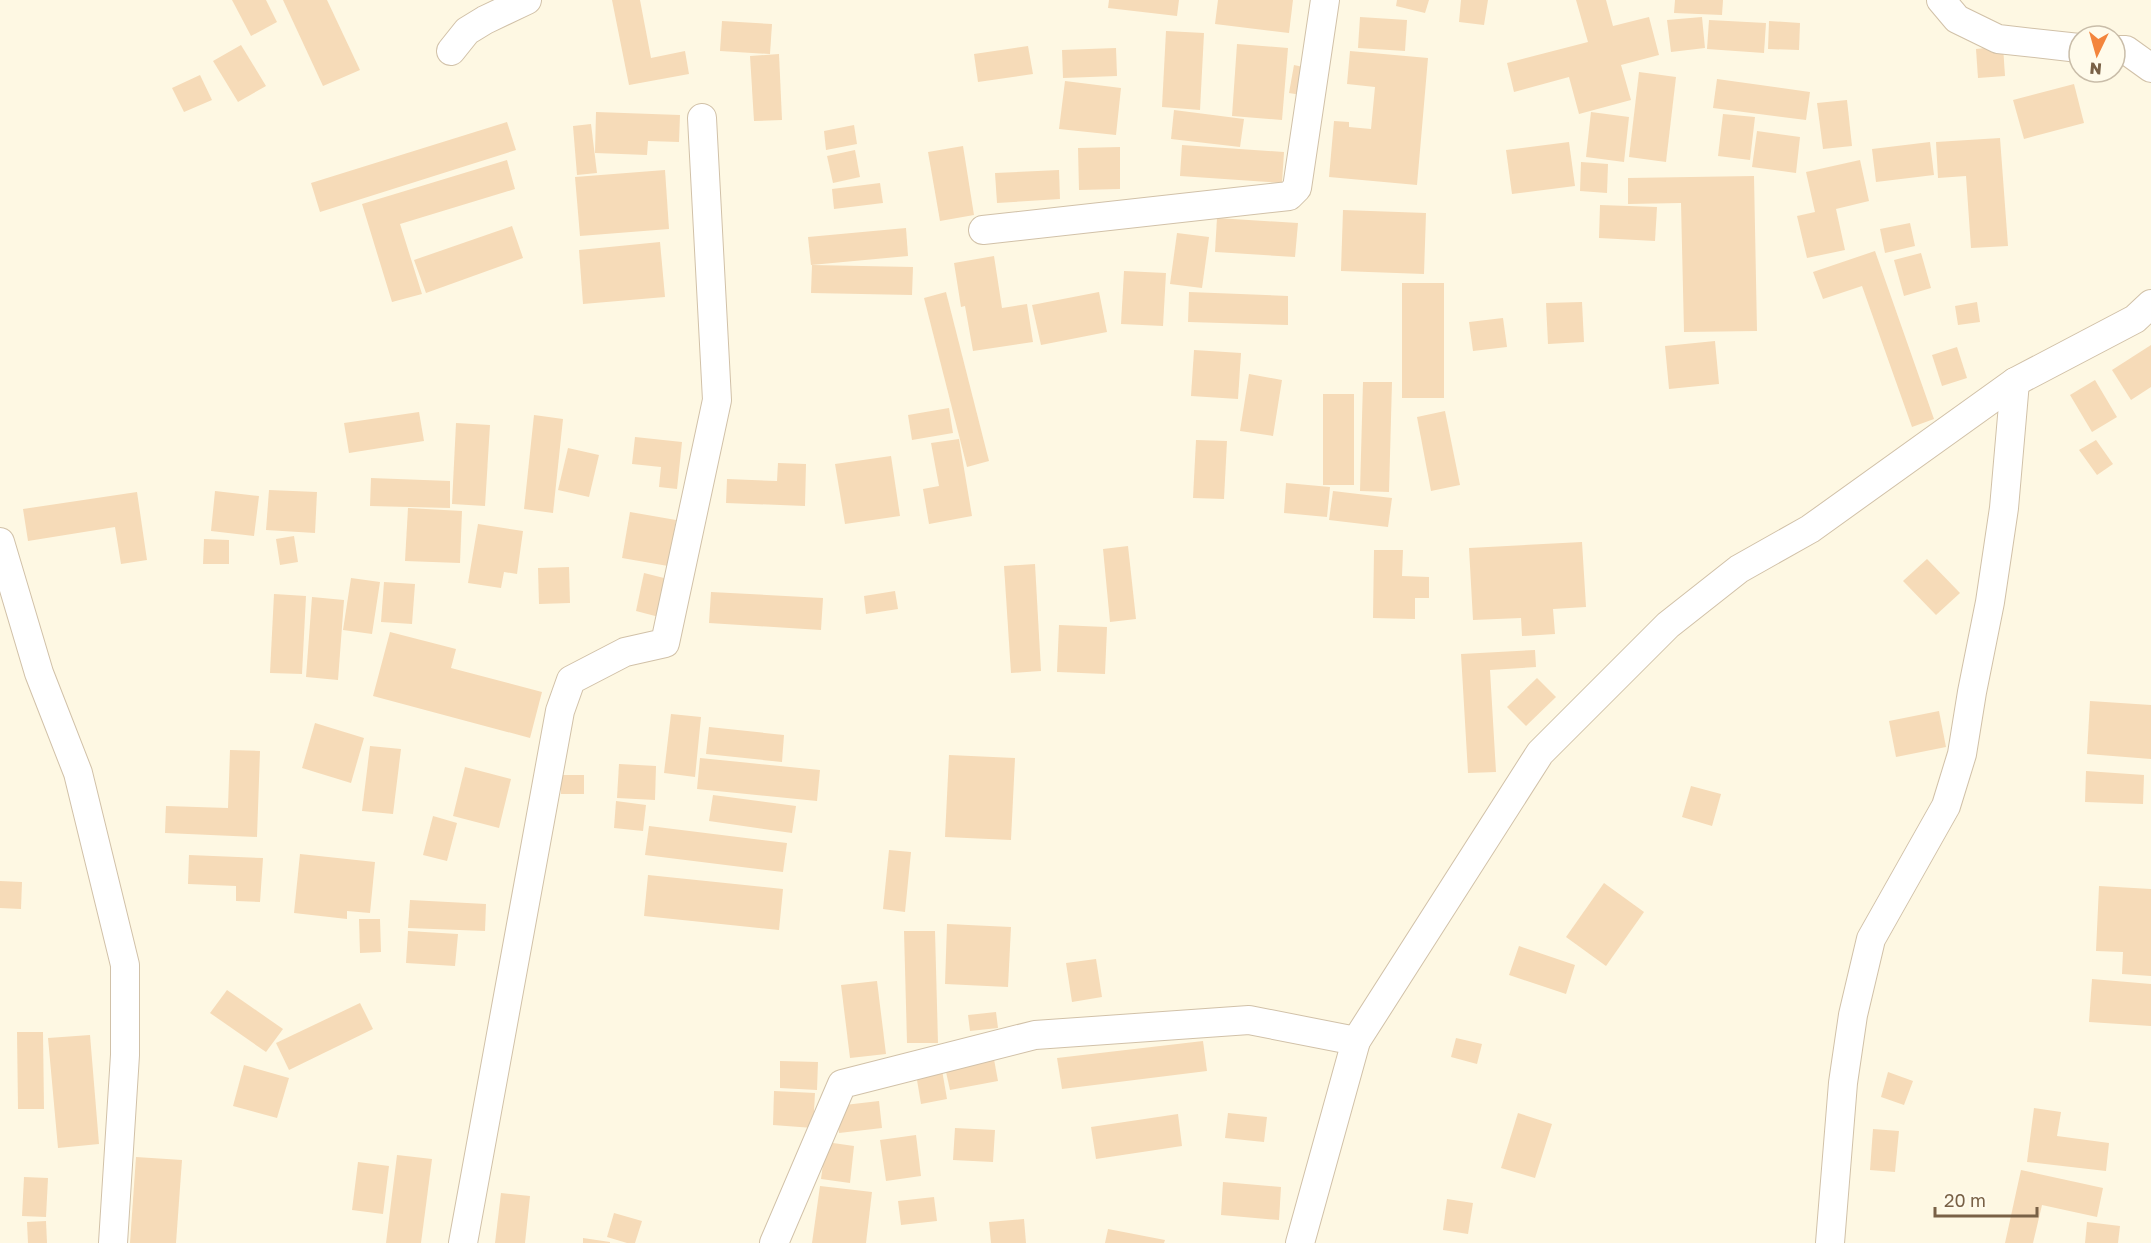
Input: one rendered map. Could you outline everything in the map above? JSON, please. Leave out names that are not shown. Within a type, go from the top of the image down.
[{"type":"street","points":[[451,51],[467,32],[485,20],[527,0]]},
{"type":"street","points":[[983,230],[1289,196],[1297,188],[1325,0]]},
{"type":"street","points":[[1941,0],[1958,19],[1998,39],[2067,47]]},
{"type":"street","points":[[2127,51],[2151,68]]},
{"type":"street","points":[[463,1243],[560,711],[571,680],[625,652],[666,643],[717,400],[702,118]]},
{"type":"street","points":[[1300,1243],[1356,1041],[1540,753],[1668,625],[1739,569],[1810,529],[2015,382],[2134,319],[2151,303]]},
{"type":"street","points":[[1830,1243],[1845,1072],[1853,1015],[1871,939],[1946,806],[1962,754],[1992,590],[2004,508],[2015,382]]},
{"type":"street","points":[[0,542],[39,673],[78,773],[124,965],[125,1055],[113,1243]]},
{"type":"street","points":[[774,1243],[842,1084],[1035,1035],[1249,1020],[1356,1041]]},
{"type":"building","points":[[232,0],[266,0],[277,22],[251,36]]},
{"type":"building","points":[[283,0],[327,0],[360,70],[323,86]]},
{"type":"building","points":[[612,0],[640,0],[651,58],[685,51],[689,74],[629,85]]},
{"type":"building","points":[[1109,0],[1179,0],[1177,16],[1108,8]]},
{"type":"building","points":[[1218,0],[1293,0],[1289,33],[1215,24]]},
{"type":"building","points":[[1397,0],[1429,0],[1425,13],[1396,6]]},
{"type":"building","points":[[1461,0],[1488,0],[1484,25],[1459,22]]},
{"type":"building","points":[[1576,0],[1606,0],[1613,26],[1649,17],[1659,55],[1621,65],[1631,100],[1579,114],[1569,77],[1514,92],[1507,63],[1588,42]]},
{"type":"building","points":[[1675,0],[1723,0],[1722,15],[1674,13]]},
{"type":"building","points":[[1360,17],[1407,20],[1405,51],[1358,48]]},
{"type":"building","points":[[1702,17],[1705,48],[1671,52],[1667,20]]},
{"type":"building","points":[[1709,20],[1766,23],[1764,53],[1707,49]]},
{"type":"building","points":[[722,21],[772,24],[770,54],[720,51]]},
{"type":"building","points":[[1769,21],[1800,23],[1799,50],[1768,49]]},
{"type":"building","points":[[1166,31],[1204,33],[1200,110],[1162,107]]},
{"type":"building","points":[[1237,44],[1288,48],[1282,120],[1232,116]]},
{"type":"building","points":[[241,45],[266,86],[238,102],[213,61]]},
{"type":"building","points":[[1028,46],[1033,74],[978,82],[974,54]]},
{"type":"building","points":[[2003,46],[2005,76],[1978,78],[1976,49]]},
{"type":"building","points":[[1116,48],[1117,76],[1063,78],[1062,50]]},
{"type":"building","points":[[1350,51],[1428,58],[1417,185],[1329,177],[1334,121],[1349,122],[1349,127],[1371,129],[1375,87],[1347,84]]},
{"type":"building","points":[[779,54],[782,120],[754,121],[750,56]]},
{"type":"building","points":[[1294,65],[1312,69],[1307,96],[1289,93]]},
{"type":"building","points":[[1639,72],[1676,77],[1666,162],[1629,157]]},
{"type":"building","points":[[200,75],[212,100],[184,112],[172,88]]},
{"type":"building","points":[[1717,79],[1810,92],[1806,120],[1713,108]]},
{"type":"building","points":[[1065,81],[1121,88],[1116,135],[1059,129]]},
{"type":"building","points":[[2074,84],[2084,123],[2024,139],[2013,100]]},
{"type":"building","points":[[1847,100],[1852,146],[1823,149],[1817,103]]},
{"type":"building","points":[[1174,110],[1244,119],[1240,147],[1171,139]]},
{"type":"building","points":[[596,112],[680,115],[679,142],[648,141],[647,155],[595,153]]},
{"type":"building","points":[[1591,112],[1629,117],[1624,162],[1586,157]]},
{"type":"building","points":[[1723,114],[1755,117],[1750,160],[1718,156]]},
{"type":"building","points":[[507,122],[516,150],[320,212],[311,183]]},
{"type":"building","points":[[591,124],[597,173],[577,175],[573,126]]},
{"type":"building","points":[[854,125],[857,144],[826,150],[824,131]]},
{"type":"building","points":[[1757,131],[1800,137],[1796,173],[1752,167]]},
{"type":"building","points":[[2000,138],[2008,246],[1971,248],[1966,176],[1938,178],[1936,142]]},
{"type":"building","points":[[1569,142],[1575,186],[1512,194],[1506,150]]},
{"type":"building","points":[[1930,142],[1934,175],[1876,182],[1872,149]]},
{"type":"building","points":[[1182,145],[1284,152],[1282,183],[1180,176]]},
{"type":"building","points":[[963,146],[974,215],[940,221],[928,152]]},
{"type":"building","points":[[1120,147],[1120,189],[1079,190],[1078,148]]},
{"type":"building","points":[[855,150],[860,177],[833,183],[827,156]]},
{"type":"building","points":[[507,160],[515,189],[400,224],[422,294],[392,302],[362,204]]},
{"type":"building","points":[[1860,160],[1869,201],[1836,209],[1845,250],[1807,258],[1797,216],[1815,212],[1806,172]]},
{"type":"building","points":[[1581,162],[1608,164],[1607,193],[1580,191]]},
{"type":"building","points":[[665,170],[669,229],[580,236],[575,177]]},
{"type":"building","points":[[1059,170],[1060,199],[997,203],[995,173]]},
{"type":"building","points":[[1754,176],[1757,331],[1684,332],[1681,203],[1628,204],[1628,178]]},
{"type":"building","points":[[880,183],[883,203],[834,209],[832,189]]},
{"type":"building","points":[[1600,205],[1657,207],[1655,241],[1599,238]]},
{"type":"building","points":[[1343,210],[1426,213],[1424,274],[1341,271]]},
{"type":"building","points":[[1217,218],[1298,223],[1295,257],[1215,252]]},
{"type":"building","points":[[1910,223],[1915,246],[1885,253],[1880,229]]},
{"type":"building","points":[[512,226],[523,258],[426,293],[414,260]]},
{"type":"building","points":[[906,228],[908,256],[811,265],[808,237]]},
{"type":"building","points":[[1177,233],[1209,237],[1202,288],[1170,284]]},
{"type":"building","points":[[660,242],[665,297],[583,304],[579,250]]},
{"type":"building","points":[[1875,251],[1934,419],[1912,427],[1862,286],[1823,299],[1813,272]]},
{"type":"building","points":[[1921,253],[1931,288],[1904,296],[1894,260]]},
{"type":"building","points":[[994,256],[1002,308],[1027,304],[1033,342],[973,351],[965,306],[961,307],[954,263]]},
{"type":"building","points":[[812,265],[913,267],[912,295],[811,293]]},
{"type":"building","points":[[1124,271],[1166,273],[1163,326],[1121,324]]},
{"type":"building","points":[[1402,283],[1444,283],[1444,398],[1402,398]]},
{"type":"building","points":[[946,292],[989,461],[967,467],[924,298]]},
{"type":"building","points":[[1099,292],[1107,332],[1041,345],[1032,305]]},
{"type":"building","points":[[1189,292],[1288,296],[1288,325],[1188,322]]},
{"type":"building","points":[[1582,302],[1584,342],[1548,344],[1546,303]]},
{"type":"building","points":[[1977,302],[1980,322],[1958,325],[1955,306]]},
{"type":"building","points":[[1503,318],[1507,347],[1473,351],[1469,322]]},
{"type":"building","points":[[1715,341],[1719,384],[1669,389],[1665,346]]},
{"type":"building","points":[[2151,345],[2151,387],[2131,400],[2112,370]]},
{"type":"building","points":[[1957,347],[1967,378],[1942,386],[1932,355]]},
{"type":"building","points":[[1194,350],[1241,353],[1238,399],[1191,396]]},
{"type":"building","points":[[1249,374],[1282,380],[1273,436],[1240,431]]},
{"type":"building","points":[[2095,380],[2117,417],[2092,432],[2070,395]]},
{"type":"building","points":[[1363,382],[1392,382],[1389,492],[1360,491]]},
{"type":"building","points":[[1323,394],[1354,394],[1354,485],[1323,485]]},
{"type":"building","points":[[949,408],[953,433],[912,440],[908,415]]},
{"type":"building","points":[[1445,411],[1460,485],[1431,491],[1417,417]]},
{"type":"building","points":[[419,412],[424,441],[349,453],[344,423]]},
{"type":"building","points":[[534,415],[563,419],[553,513],[524,509]]},
{"type":"building","points":[[456,423],[490,425],[485,506],[452,504]]},
{"type":"building","points":[[635,437],[682,442],[677,489],[659,487],[661,467],[632,464]]},
{"type":"building","points":[[959,439],[972,516],[929,524],[923,489],[939,486],[931,443]]},
{"type":"building","points":[[1196,440],[1227,441],[1224,499],[1193,498]]},
{"type":"building","points":[[2096,440],[2113,464],[2097,475],[2079,450]]},
{"type":"building","points":[[568,448],[599,455],[589,497],[558,490]]},
{"type":"building","points":[[891,456],[900,516],[845,524],[835,464]]},
{"type":"building","points":[[778,463],[806,464],[805,506],[726,503],[727,479],[777,481]]},
{"type":"building","points":[[371,478],[450,481],[450,508],[370,506]]},
{"type":"building","points":[[1286,483],[1330,487],[1327,517],[1284,513]]},
{"type":"building","points":[[269,490],[317,492],[315,533],[266,530]]},
{"type":"building","points":[[215,491],[259,496],[254,536],[211,531]]},
{"type":"building","points":[[1333,491],[1392,498],[1388,527],[1329,520]]},
{"type":"building","points":[[137,492],[147,560],[121,564],[115,527],[28,541],[23,509]]},
{"type":"building","points":[[408,508],[462,511],[460,563],[405,561]]},
{"type":"building","points":[[630,512],[676,520],[668,566],[622,558]]},
{"type":"building","points":[[478,524],[523,531],[517,574],[504,572],[501,588],[468,583]]},
{"type":"building","points":[[294,536],[298,562],[280,565],[276,539]]},
{"type":"building","points":[[204,539],[229,540],[229,564],[203,564]]},
{"type":"building","points":[[1582,542],[1586,607],[1553,609],[1555,634],[1522,636],[1521,618],[1473,620],[1469,548]]},
{"type":"building","points":[[1128,546],[1136,619],[1110,622],[1103,549]]},
{"type":"building","points":[[1374,550],[1403,550],[1402,576],[1429,577],[1429,598],[1415,598],[1415,619],[1373,618]]},
{"type":"building","points":[[1927,559],[1960,593],[1936,615],[1903,581]]},
{"type":"building","points":[[1035,564],[1041,671],[1011,673],[1004,566]]},
{"type":"building","points":[[569,567],[570,603],[539,604],[538,568]]},
{"type":"building","points":[[644,573],[668,579],[659,617],[636,611]]},
{"type":"building","points":[[351,578],[380,582],[372,634],[343,630]]},
{"type":"building","points":[[384,582],[415,584],[412,624],[381,622]]},
{"type":"building","points":[[895,591],[898,609],[866,614],[864,596]]},
{"type":"building","points":[[711,592],[823,598],[821,630],[709,623]]},
{"type":"building","points":[[274,594],[306,596],[302,674],[270,673]]},
{"type":"building","points":[[312,597],[344,600],[338,680],[306,677]]},
{"type":"building","points":[[1059,625],[1107,627],[1105,674],[1057,672]]},
{"type":"building","points":[[390,632],[456,649],[451,668],[542,692],[530,738],[373,696]]},
{"type":"building","points":[[1535,650],[1536,667],[1490,670],[1496,772],[1468,773],[1461,654]]},
{"type":"building","points":[[1537,678],[1556,697],[1526,726],[1507,707]]},
{"type":"building","points":[[2090,701],[2151,705],[2151,759],[2087,754]]},
{"type":"building","points":[[1939,711],[1946,747],[1896,757],[1889,721]]},
{"type":"building","points":[[671,714],[701,717],[695,777],[664,773]]},
{"type":"building","points":[[315,723],[364,738],[351,783],[302,768]]},
{"type":"building","points":[[709,727],[784,735],[782,762],[706,754]]},
{"type":"building","points":[[370,746],[401,749],[393,814],[362,811]]},
{"type":"building","points":[[230,750],[260,751],[257,837],[165,833],[166,806],[228,808]]},
{"type":"building","points":[[949,755],[1015,758],[1011,840],[945,837]]},
{"type":"building","points":[[700,758],[820,770],[817,801],[697,789]]},
{"type":"building","points":[[619,764],[656,766],[655,800],[617,798]]},
{"type":"building","points":[[465,767],[511,779],[499,828],[453,816]]},
{"type":"building","points":[[2086,771],[2144,775],[2143,804],[2085,802]]},
{"type":"building","points":[[561,775],[584,775],[584,794],[561,794]]},
{"type":"building","points":[[1691,786],[1721,794],[1712,826],[1682,817]]},
{"type":"building","points":[[713,795],[796,806],[792,833],[709,821]]},
{"type":"building","points":[[616,801],[646,805],[643,831],[614,828]]},
{"type":"building","points":[[433,816],[457,823],[447,861],[423,855]]},
{"type":"building","points":[[649,826],[787,843],[783,872],[645,855]]},
{"type":"building","points":[[889,850],[911,852],[905,912],[883,909]]},
{"type":"building","points":[[300,854],[375,862],[370,913],[347,911],[347,919],[294,913]]},
{"type":"building","points":[[189,855],[263,858],[260,902],[236,901],[236,886],[188,884]]},
{"type":"building","points":[[648,875],[783,889],[779,930],[644,916]]},
{"type":"building","points":[[0,881],[22,882],[21,909],[0,908]]},
{"type":"building","points":[[1604,883],[1644,912],[1606,966],[1566,937]]},
{"type":"building","points":[[2099,886],[2151,889],[2151,976],[2122,974],[2123,952],[2096,951]]},
{"type":"building","points":[[410,900],[486,904],[485,931],[408,928]]},
{"type":"building","points":[[359,919],[380,919],[381,952],[360,953]]},
{"type":"building","points":[[947,924],[1011,927],[1008,987],[945,984]]},
{"type":"building","points":[[408,931],[458,934],[455,966],[406,963]]},
{"type":"building","points":[[904,931],[935,931],[938,1043],[907,1043]]},
{"type":"building","points":[[1519,946],[1575,965],[1566,994],[1509,975]]},
{"type":"building","points":[[1096,959],[1102,997],[1072,1002],[1066,963]]},
{"type":"building","points":[[2092,979],[2151,984],[2151,1026],[2089,1022]]},
{"type":"building","points":[[877,981],[886,1054],[850,1058],[841,985]]},
{"type":"building","points":[[227,990],[283,1029],[266,1052],[210,1013]]},
{"type":"building","points":[[360,1003],[373,1029],[289,1070],[276,1043]]},
{"type":"building","points":[[996,1012],[998,1028],[970,1031],[968,1015]]},
{"type":"building","points":[[17,1032],[43,1032],[44,1109],[18,1109]]},
{"type":"building","points":[[90,1035],[99,1144],[58,1148],[48,1038]]},
{"type":"building","points":[[1456,1038],[1482,1044],[1477,1064],[1451,1057]]},
{"type":"building","points":[[1203,1041],[1207,1071],[1062,1089],[1057,1058]]},
{"type":"building","points":[[993,1054],[998,1081],[950,1090],[944,1063]]},
{"type":"building","points":[[780,1061],[818,1062],[817,1090],[780,1088]]},
{"type":"building","points":[[244,1065],[289,1078],[277,1118],[233,1106]]},
{"type":"building","points":[[942,1070],[947,1099],[921,1104],[916,1074]]},
{"type":"building","points":[[1888,1072],[1913,1081],[1904,1105],[1881,1097]]},
{"type":"building","points":[[774,1091],[815,1093],[813,1128],[773,1125]]},
{"type":"building","points":[[879,1101],[882,1128],[839,1133],[836,1106]]},
{"type":"building","points":[[2034,1108],[2061,1112],[2057,1136],[2109,1143],[2106,1171],[2027,1162]]},
{"type":"building","points":[[1228,1113],[1267,1117],[1264,1142],[1225,1138]]},
{"type":"building","points":[[1518,1113],[1552,1124],[1535,1178],[1501,1168]]},
{"type":"building","points":[[1178,1114],[1182,1146],[1096,1159],[1091,1127]]},
{"type":"building","points":[[955,1128],[995,1130],[993,1162],[953,1160]]},
{"type":"building","points":[[1873,1129],[1899,1131],[1895,1172],[1870,1170]]},
{"type":"building","points":[[916,1135],[921,1176],[886,1181],[880,1140]]},
{"type":"building","points":[[826,1142],[854,1146],[850,1183],[821,1179]]},
{"type":"building","points":[[397,1155],[432,1159],[421,1243],[386,1243]]},
{"type":"building","points":[[136,1157],[182,1160],[176,1243],[130,1243]]},
{"type":"building","points":[[358,1162],[389,1166],[383,1214],[352,1210]]},
{"type":"building","points":[[2021,1170],[2103,1188],[2097,1217],[2042,1205],[2033,1243],[2005,1243]]},
{"type":"building","points":[[24,1177],[48,1178],[46,1217],[22,1216]]},
{"type":"building","points":[[1223,1182],[1281,1187],[1279,1220],[1221,1215]]},
{"type":"building","points":[[820,1186],[872,1192],[866,1243],[812,1243]]},
{"type":"building","points":[[501,1193],[530,1196],[525,1243],[495,1243]]},
{"type":"building","points":[[934,1197],[937,1221],[901,1225],[898,1201]]},
{"type":"building","points":[[1447,1199],[1473,1203],[1468,1234],[1443,1230]]},
{"type":"building","points":[[614,1213],[642,1221],[635,1243],[607,1237]]},
{"type":"building","points":[[1024,1219],[1026,1243],[991,1243],[989,1222]]},
{"type":"building","points":[[46,1221],[47,1243],[28,1243],[27,1222]]},
{"type":"building","points":[[2087,1222],[2120,1226],[2118,1243],[2085,1243]]},
{"type":"building","points":[[1108,1229],[1165,1240],[1164,1243],[1105,1243]]},
{"type":"building","points":[[583,1238],[610,1242],[610,1243],[583,1243]]}]
